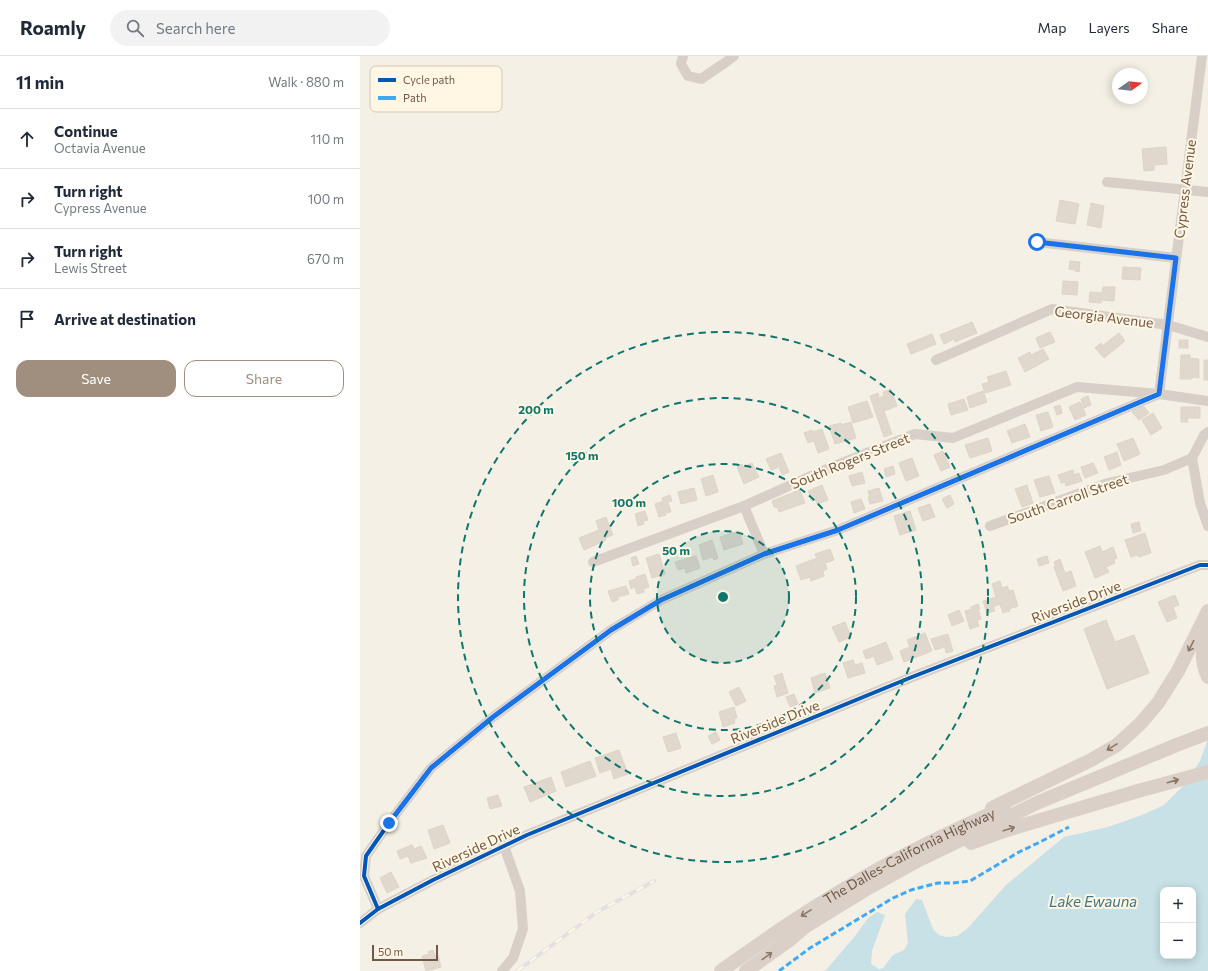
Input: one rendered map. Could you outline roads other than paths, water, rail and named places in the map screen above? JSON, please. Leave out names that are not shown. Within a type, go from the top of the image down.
[{"type":"highway","points":[[950,832],[991,808],[1091,760],[1117,745],[1140,724],[1158,703],[1178,671],[1208,611]]},
{"type":"highway","points":[[1208,633],[1202,649],[1205,670],[1208,677]]},
{"type":"highway","name":"The Dalles-California Highway","points":[[721,971],[798,917],[858,881],[950,832],[1034,795],[1126,761],[1208,734]]},
{"type":"highway","name":"The Dalles-California Highway","points":[[746,971],[806,926],[865,890],[932,853],[1039,802],[1179,744]]},
{"type":"highway","points":[[788,941],[808,931],[887,883],[973,842],[1007,830],[1208,772]]},
{"type":"street","points":[[683,56],[681,64],[688,76],[701,79],[734,56]]},
{"type":"street","name":"Cypress Avenue","points":[[1159,394],[1202,56]]},
{"type":"street","points":[[1107,182],[1208,192]]},
{"type":"street","points":[[1037,242],[1176,258]]},
{"type":"street","name":"Georgia Avenue","points":[[936,360],[1052,309],[1168,325],[1208,336]]},
{"type":"street","name":"South Rogers Street","points":[[593,562],[744,506],[822,471],[915,434],[953,438],[1077,387],[1159,394],[1208,401]]},
{"type":"street","points":[[378,909],[364,876],[366,856],[431,768],[493,717],[611,630],[661,600],[764,554],[838,530],[1159,394]]},
{"type":"street","points":[[1208,432],[1204,435],[1192,458],[1200,503],[1208,526]]},
{"type":"street","name":"South Carroll Street","points":[[990,526],[1108,483],[1164,470],[1192,458]]},
{"type":"street","points":[[744,506],[764,554]]},
{"type":"street","name":"Riverside Drive","points":[[360,923],[378,909],[454,870],[535,832],[912,677],[1200,565],[1208,565]]},
{"type":"street","points":[[502,971],[513,958],[523,929],[520,891],[504,846]]},
{"type":"water","name":"Lake Ewauna","points":[[1208,739],[1208,971],[823,971],[826,970],[855,936],[868,918],[877,912],[885,915],[872,951],[871,964],[879,969],[883,968],[893,955],[904,950],[908,943],[905,914],[916,899],[922,900],[933,929],[939,935],[946,937],[957,936],[967,929],[1006,885],[1064,837],[1108,827],[1142,815],[1164,805],[1184,785],[1200,761]]},
{"type":"railway","points":[[517,971],[597,912],[654,881]]}]
